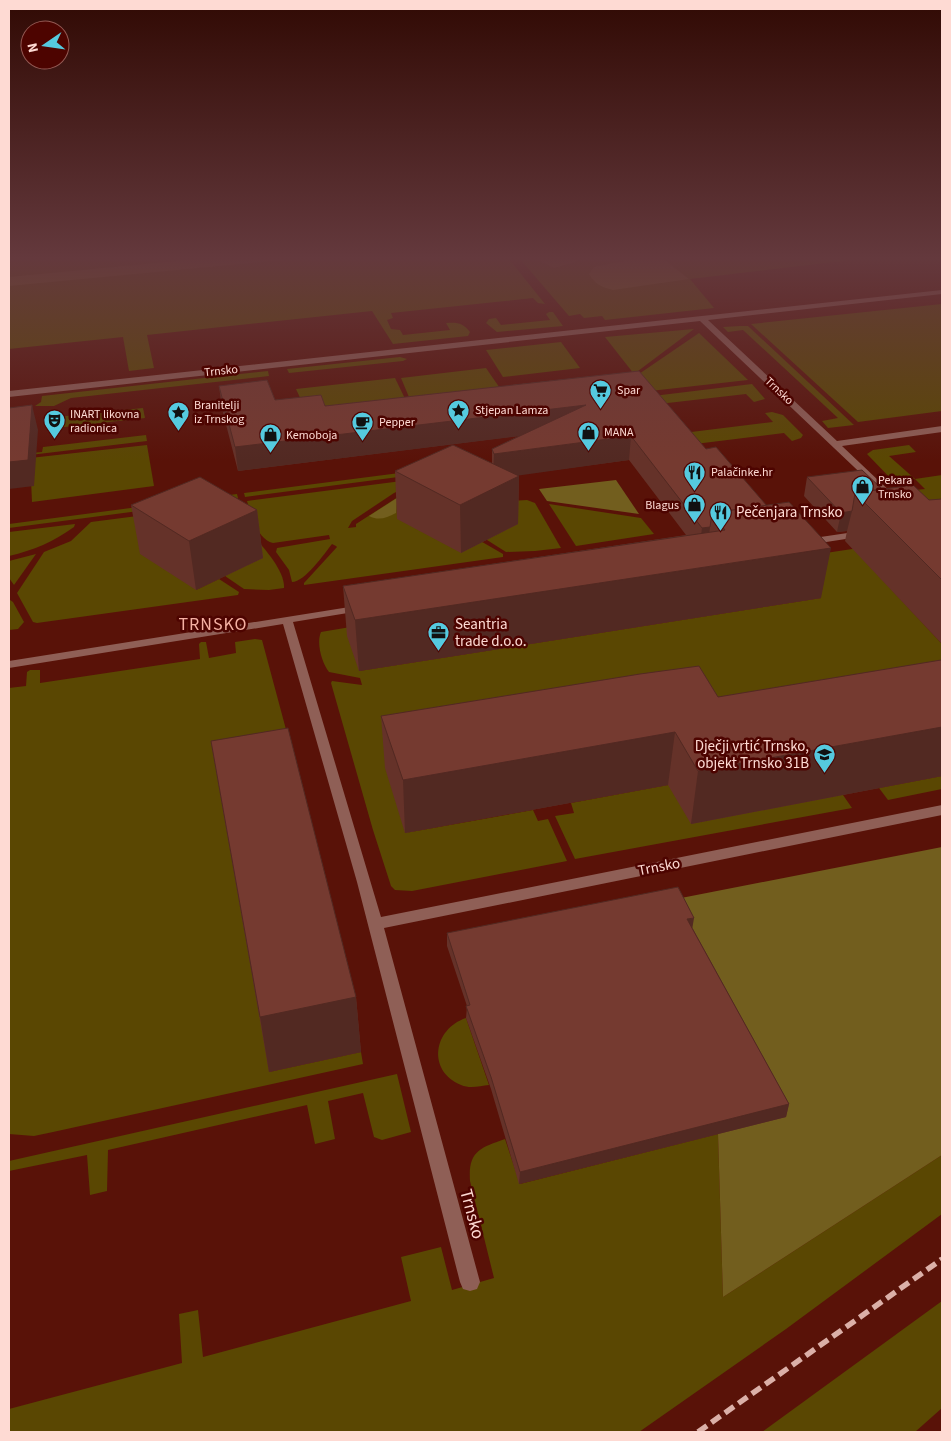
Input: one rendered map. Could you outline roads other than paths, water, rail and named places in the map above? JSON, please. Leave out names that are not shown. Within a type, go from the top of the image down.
[{"type":"street","name":"Trnsko","points":[[9,394],[626,326]]},
{"type":"street","name":"Trnsko","points":[[710,326],[900,506]]},
{"type":"street","points":[[834,444],[942,429]]},
{"type":"street","points":[[794,544],[870,533]]},
{"type":"street","points":[[9,665],[374,607]]},
{"type":"street","name":"Trnsko","points":[[287,620],[375,924],[470,1282]]},
{"type":"street","name":"Trnsko","points":[[375,924],[942,810]]},
{"type":"railway","points":[[698,1432],[942,1259]]},
{"type":"place","name":"Spar","points":[[601,409]]},
{"type":"place","name":"Stjepan Lamza","points":[[459,429]]},
{"type":"place","name":"Branitelji iz Trnskog","points":[[178,431]]},
{"type":"place","name":"INART likovna radionica","points":[[54,440]]},
{"type":"place","name":"Pepper","points":[[363,441]]},
{"type":"place","name":"MANA","points":[[588,451]]},
{"type":"place","name":"Kemoboja","points":[[270,454]]},
{"type":"place","name":"Palačinke.hr","points":[[695,491]]},
{"type":"place","name":"Pekara Trnsko","points":[[862,506]]},
{"type":"place","name":"Blagus","points":[[695,524]]},
{"type":"place","name":"Pečenjara Trnsko","points":[[720,531]]},
{"type":"place","name":"Seantria trade d.o.o.","points":[[439,652]]},
{"type":"place","name":"Dječji vrtić Trnsko, objekt Trnsko 31B","points":[[825,774]]},
{"type":"district","name":"TRNSKO","points":[[213,624]]}]
